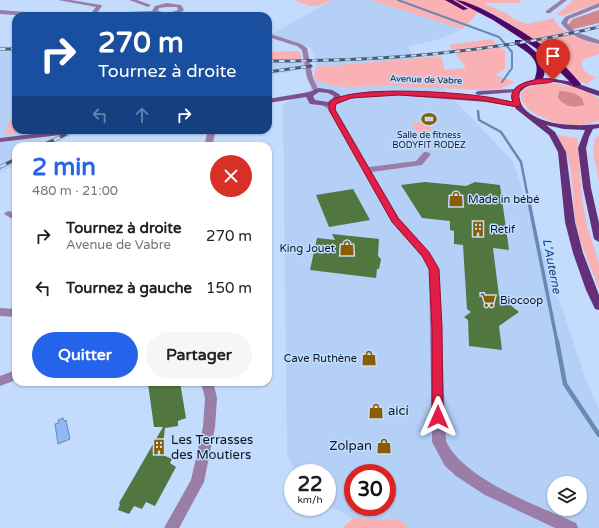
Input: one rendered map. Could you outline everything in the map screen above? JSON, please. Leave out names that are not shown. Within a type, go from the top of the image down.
[{"type":"highway","points":[[448,0],[488,22],[531,51],[541,64],[542,68],[538,81]]},
{"type":"highway","points":[[458,0],[495,19],[540,47],[577,84]]},
{"type":"main road","points":[[599,94],[577,84],[553,80],[538,81],[522,86],[516,91],[514,98],[517,105],[552,134],[562,152],[570,222],[578,253],[591,290],[599,306]]},
{"type":"main road","name":"Avenue de Vabre","points":[[332,102],[348,91],[381,89],[477,93],[516,91]]},
{"type":"main road","points":[[272,100],[312,95],[327,90],[332,102],[317,103],[312,95]]},
{"type":"main road","name":"Avenue de Vabre","points":[[332,102],[350,96],[399,93],[480,98],[517,105]]},
{"type":"main road","points":[[532,117],[560,127],[590,128],[599,126]]},
{"type":"main road","points":[[590,128],[585,137],[582,148],[588,195],[599,239]]},
{"type":"main road","points":[[0,140],[48,134]]},
{"type":"main road","points":[[0,137],[39,135]]},
{"type":"street","points":[[61,0],[99,6],[95,12]]},
{"type":"street","points":[[132,0],[142,2],[156,11]]},
{"type":"street","points":[[548,12],[564,0]]},
{"type":"street","points":[[148,5],[179,6],[181,8],[181,12]]},
{"type":"street","points":[[156,11],[163,5]]},
{"type":"street","points":[[599,5],[567,18],[564,23],[566,27],[578,35],[599,42]]},
{"type":"street","points":[[0,12],[12,13]]},
{"type":"street","points":[[151,12],[161,12]]},
{"type":"street","points":[[272,36],[299,45],[305,49],[310,78],[314,89],[312,95]]},
{"type":"street","points":[[313,83],[327,90]]},
{"type":"street","points":[[332,102],[366,170],[395,220],[426,254],[434,269],[439,442],[448,459],[464,474],[492,490],[571,528]]},
{"type":"street","points":[[366,170],[419,163],[427,154]]},
{"type":"street","points":[[0,312],[12,313]]},
{"type":"street","points":[[0,381],[12,376]]},
{"type":"street","points":[[171,528],[197,482],[209,427],[211,398],[208,386]]},
{"type":"shaded area","points":[[295,0],[332,0],[317,6],[310,6]]},
{"type":"shaded area","points":[[332,0],[370,0],[463,29],[437,40],[408,46],[415,59],[513,161],[587,383],[599,409],[599,528],[410,528],[399,520],[353,518],[349,516],[396,516],[396,464],[344,464],[344,514],[336,510],[336,464],[291,464],[287,454],[283,104],[310,90],[316,67],[315,58],[311,48],[272,34]]},
{"type":"shaded area","points":[[370,0],[521,0],[518,3],[485,4],[527,24],[554,18],[556,23],[567,32],[588,42],[599,45],[599,54],[582,60],[583,69],[596,78],[588,82],[588,85],[578,80],[513,25],[482,8],[463,29]]},
{"type":"shaded area","points":[[573,0],[599,0],[599,3],[562,16],[556,14],[564,9]]},
{"type":"shaded area","points":[[599,10],[599,23],[574,29],[567,26],[573,19]]},
{"type":"shaded area","points":[[491,39],[505,51],[505,69],[495,75],[515,82],[500,89],[480,90],[392,86],[345,87],[330,85],[314,78],[316,67],[441,56],[445,70],[466,68],[449,45]]},
{"type":"shaded area","points":[[0,46],[12,47],[12,134],[54,134],[48,137],[73,135],[58,142],[12,142],[12,166],[0,173]]},
{"type":"shaded area","points":[[299,51],[302,59],[272,59],[272,52]]},
{"type":"shaded area","points":[[272,59],[302,59],[304,69],[272,75]]},
{"type":"shaded area","points":[[550,83],[576,87],[597,97],[599,99],[599,121],[581,125],[562,124],[538,116],[523,103],[521,96],[524,90],[533,86]]},
{"type":"shaded area","points":[[559,91],[569,92],[579,96],[582,98],[584,105],[567,105],[558,98]]},
{"type":"shaded area","points":[[12,115],[12,133],[5,134]]},
{"type":"shaded area","points":[[425,122],[432,131],[418,133],[411,123]]},
{"type":"shaded area","points":[[556,135],[577,138],[582,198],[587,226],[599,263],[599,288],[586,256],[576,224],[572,178],[567,155]]},
{"type":"shaded area","points":[[599,136],[599,182],[593,151],[595,138]]},
{"type":"shaded area","points":[[63,418],[64,421],[66,420],[70,439],[58,444],[55,424],[59,423],[58,420]]},
{"type":"shaded area","points":[[353,518],[399,520],[410,528],[342,528]]},
{"type":"building","points":[[425,182],[466,186],[475,182],[500,185],[509,250],[493,248],[499,296],[519,312],[499,326],[502,350],[469,346],[468,320],[464,317],[471,312],[467,309],[463,245],[454,244],[454,231],[450,230],[450,221],[422,218],[401,185]]},
{"type":"building","points":[[353,189],[370,220],[329,227],[316,195]]},
{"type":"building","name":"King Jouet","points":[[332,234],[379,239],[378,256],[381,259],[379,269],[377,269],[376,278],[310,270],[317,238],[335,240]]},
{"type":"building","name":"Les Terrasses des Moutiers","points":[[148,386],[181,386],[186,418],[178,421],[178,426],[165,428],[163,445],[165,448],[163,455],[172,459],[170,463],[176,467],[155,506],[146,502],[142,509],[134,506],[129,514],[118,510],[119,503],[163,427],[154,427]]},
{"type":"waterway","name":"L'Auterne","points":[[398,0],[499,37],[512,52],[512,68],[502,82]]},
{"type":"waterway","name":"L'Auterne","points":[[478,111],[479,120],[501,132],[521,162],[528,198]]},
{"type":"waterway","name":"L'Auterne","points":[[528,197],[557,342]]},
{"type":"waterway","name":"L'Auterne","points":[[557,341],[565,384],[599,435]]},
{"type":"railway","points":[[272,61],[310,61],[435,54],[517,43],[599,27]]},
{"type":"railway","points":[[0,49],[12,49]]},
{"type":"railway","points":[[272,71],[311,66]]},
{"type":"railway","points":[[50,142],[66,134]]},
{"type":"railway","points":[[0,167],[12,161]]},
{"type":"place","name":"Salle de fitness BODYFIT RODEZ","points":[[429,119]]},
{"type":"place","name":"Made in bébé","points":[[456,199]]},
{"type":"place","name":"Retif","points":[[478,229]]},
{"type":"place","name":"King Jouet","points":[[347,248]]},
{"type":"place","name":"Biocoop","points":[[488,300]]},
{"type":"place","name":"Cave Ruthène","points":[[369,358]]},
{"type":"place","name":"aicí","points":[[376,411]]},
{"type":"place","name":"Zolpan","points":[[384,446]]},
{"type":"place","name":"Les Terrasses des Moutiers","points":[[159,447]]},
{"type":"route","points":[[438,417],[436,287],[434,269],[426,254],[395,220],[332,110],[331,108],[333,102],[350,96],[378,93],[399,93],[480,98],[499,100],[517,105],[514,98],[516,91],[522,86],[530,82],[553,80]]}]
